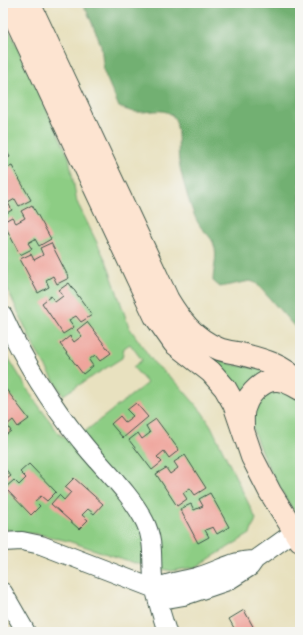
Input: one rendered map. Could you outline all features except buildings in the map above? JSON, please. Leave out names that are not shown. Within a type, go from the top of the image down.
[{"type":"main road","points":[[8,3],[155,316],[174,343],[211,372],[225,388],[234,404],[260,471],[297,536]]},
{"type":"main road","points":[[29,3],[168,300],[180,320],[198,338],[218,349],[266,360],[282,368],[300,383]]},
{"type":"main road","points":[[243,429],[244,407],[250,396],[257,388],[267,382],[277,380],[300,389]]},
{"type":"street","points":[[3,315],[19,350],[47,396],[81,441],[139,510],[146,524],[151,540],[156,594],[167,632]]},
{"type":"street","points":[[3,542],[22,542],[41,545],[167,599],[184,596],[228,581],[250,568],[255,560],[297,536]]},
{"type":"street","points":[[3,592],[26,632]]},
{"type":"green space","points":[[81,3],[300,3],[300,333],[256,283],[250,281],[220,287],[213,281],[215,250],[212,240],[202,228],[193,213],[187,195],[179,162],[178,130],[175,119],[172,115],[164,111],[135,112],[119,107],[104,72],[101,45],[87,11]]},
{"type":"green space","points":[[3,17],[69,157],[77,202],[107,263],[129,327],[154,363],[178,384],[202,412],[211,426],[256,519],[250,534],[196,567],[172,571],[138,564],[68,541],[38,534],[14,532],[3,528],[3,349],[33,398],[60,435],[68,438],[83,433],[147,383],[133,367],[142,360],[130,344],[124,348],[122,358],[63,395],[35,349],[3,279]]},
{"type":"green space","points":[[207,354],[234,365],[268,370],[241,396],[217,363]]},
{"type":"green space","points":[[278,388],[300,400],[300,521],[270,471],[253,428],[253,412],[262,393]]}]
